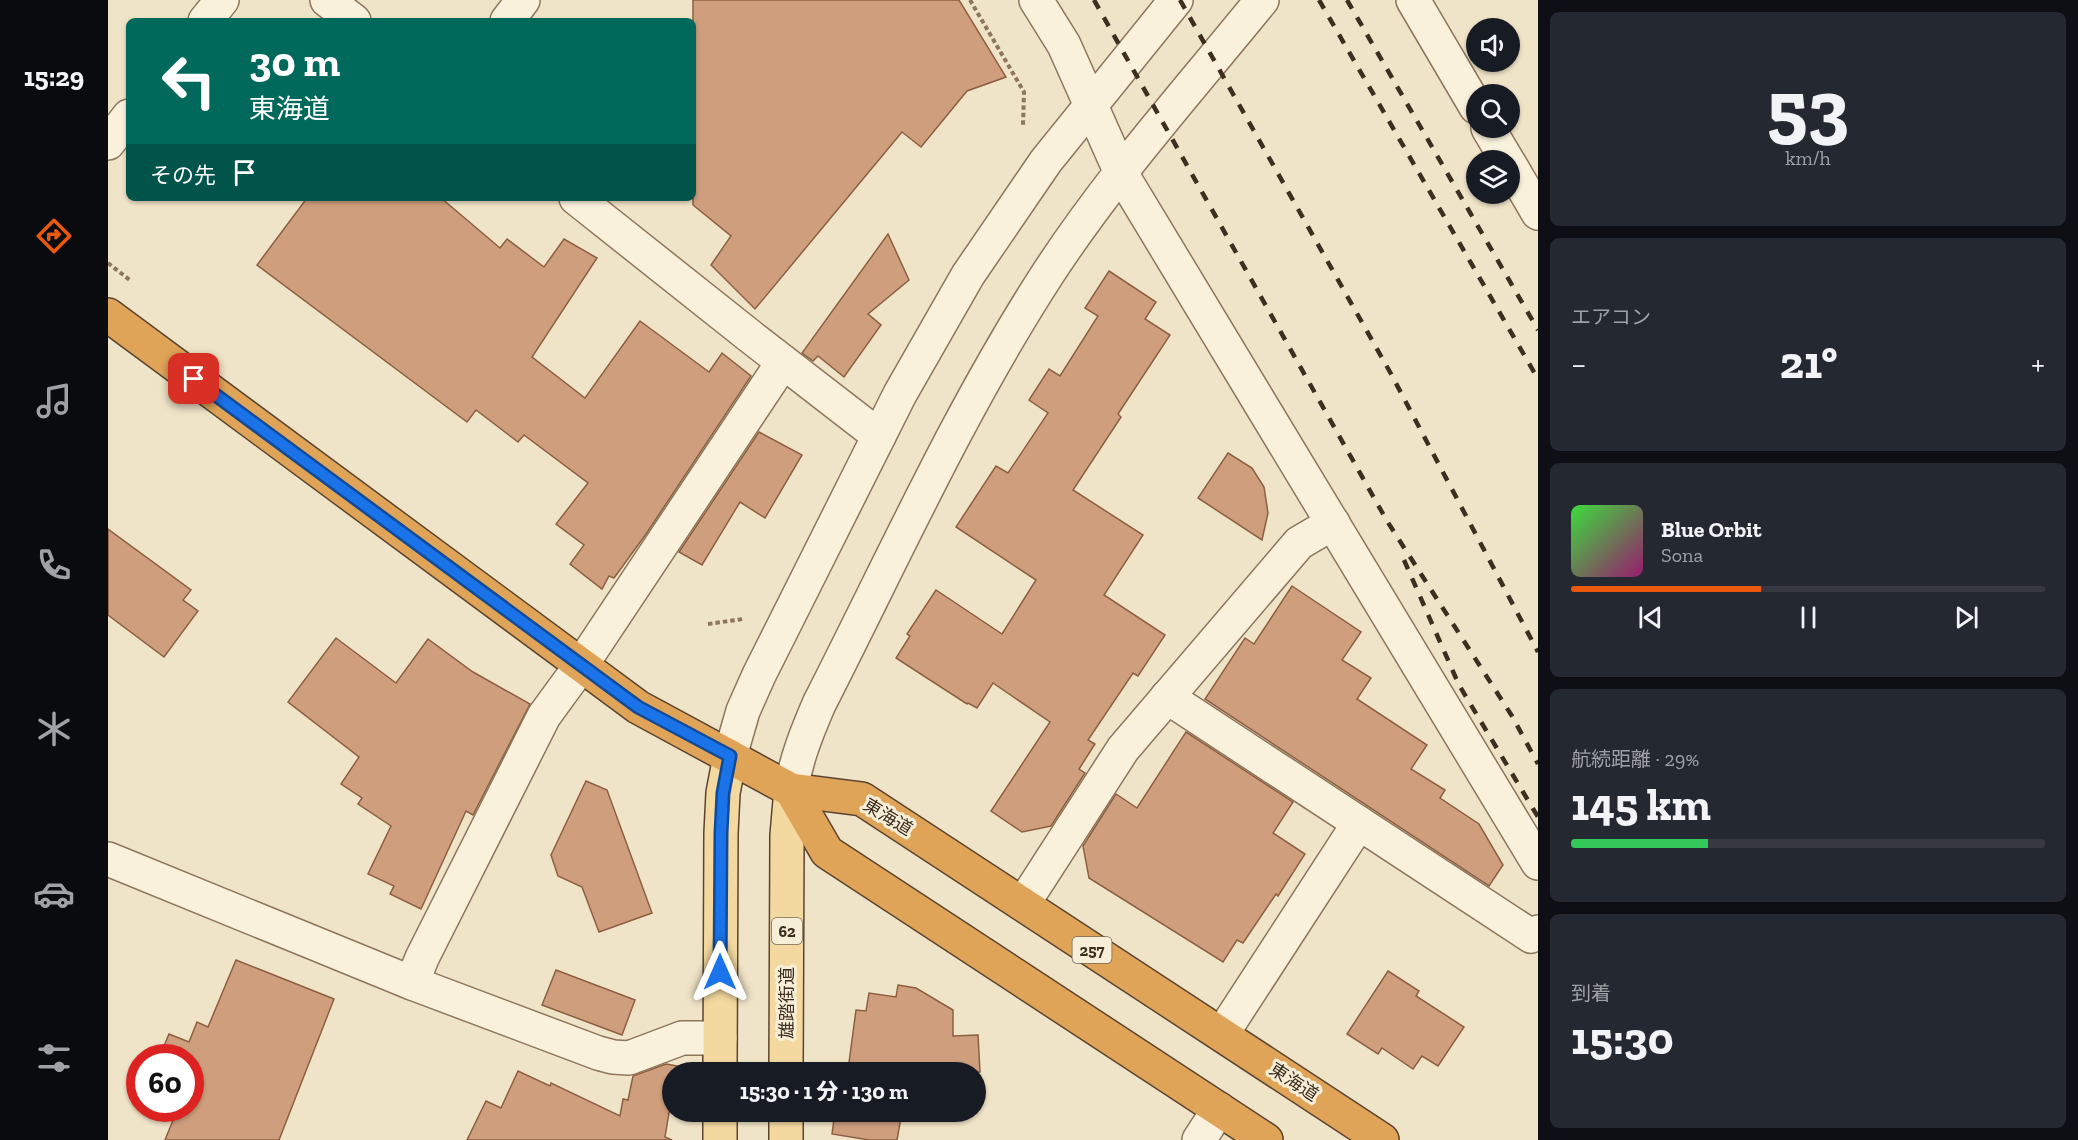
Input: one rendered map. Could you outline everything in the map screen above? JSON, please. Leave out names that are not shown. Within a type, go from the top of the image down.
[{"type":"highway","name":"257","points":[[108,315],[638,707],[791,790]]},
{"type":"highway","name":"東海道","points":[[791,790],[862,799],[1382,1140]]},
{"type":"highway","points":[[791,790],[827,852],[1266,1140]]},
{"type":"main road","points":[[720,1062],[721,833],[723,793],[730,756]]},
{"type":"main road","name":"雄踏街道","points":[[786,1062],[787,835],[791,790]]},
{"type":"main road","points":[[720,1122],[720,1140]]},
{"type":"main road","points":[[786,1122],[786,1140]]},
{"type":"street","points":[[207,18],[222,0]]},
{"type":"street","points":[[327,0],[350,18]]},
{"type":"street","points":[[509,18],[524,0]]},
{"type":"street","points":[[1036,0],[1064,45],[1121,173],[1538,862]]},
{"type":"street","points":[[730,756],[743,711],[759,675],[879,436],[922,354],[968,275],[1039,171],[1176,0]]},
{"type":"street","points":[[791,790],[795,767],[819,704],[958,425],[1001,348],[1048,273],[1121,173],[1262,0]]},
{"type":"street","points":[[1413,0],[1466,90]]},
{"type":"street","points":[[108,143],[126,120]]},
{"type":"street","points":[[1520,172],[1538,213]]},
{"type":"street","points":[[580,201],[879,436]]},
{"type":"street","points":[[412,983],[422,958],[544,716],[582,664],[783,362]]},
{"type":"street","points":[[1023,904],[1123,749],[1299,543],[1333,523]]},
{"type":"street","points":[[1167,697],[1532,936],[1538,932]]},
{"type":"street","points":[[1221,1034],[1359,823]]},
{"type":"street","points":[[108,859],[412,983],[598,1053],[629,1058],[682,1038],[720,1038]]},
{"type":"street","points":[[1199,1140],[1219,1109]]},
{"type":"path","points":[[970,0],[1024,92],[1023,134]]},
{"type":"building","points":[[693,0],[959,0],[1006,77],[967,91],[921,147],[902,132],[755,309],[711,265],[731,236],[693,205],[693,201],[696,201],[696,18],[693,18]]},
{"type":"building","points":[[305,201],[445,201],[500,248],[507,239],[544,267],[564,239],[597,258],[532,357],[585,398],[640,321],[709,372],[722,353],[751,376],[646,534],[614,578],[609,576],[602,589],[570,564],[584,545],[556,524],[588,483],[524,435],[518,442],[476,410],[467,422],[257,265]]},
{"type":"building","points":[[888,234],[909,280],[868,314],[881,325],[844,377],[818,356],[813,361],[802,353]]},
{"type":"building","points":[[1109,271],[1156,302],[1145,319],[1170,335],[1118,414],[1121,417],[1073,490],[1143,535],[1104,595],[1165,635],[1138,676],[1133,673],[1088,740],[1095,744],[1079,769],[1085,773],[1051,826],[1022,832],[991,811],[1050,722],[993,683],[977,708],[967,704],[896,658],[910,636],[907,634],[936,590],[1002,634],[1036,580],[956,527],[996,466],[1008,473],[1048,413],[1029,400],[1049,369],[1060,376],[1098,316],[1085,308]]},
{"type":"building","points":[[759,432],[802,455],[765,518],[740,502],[702,565],[679,552]]},
{"type":"building","points":[[1228,453],[1252,468],[1264,487],[1268,513],[1262,540],[1198,498]]},
{"type":"building","points":[[108,529],[191,590],[183,600],[198,611],[164,657],[108,615]]},
{"type":"building","points":[[1292,586],[1361,632],[1342,660],[1371,678],[1357,699],[1427,745],[1411,769],[1445,790],[1440,798],[1479,824],[1503,865],[1489,886],[1205,699],[1245,638],[1254,644]]},
{"type":"building","points":[[336,638],[396,683],[428,639],[473,672],[530,704],[473,815],[466,811],[421,909],[390,894],[394,886],[368,874],[391,826],[358,804],[362,798],[341,784],[359,757],[288,702]]},
{"type":"building","points":[[1186,732],[1293,802],[1273,833],[1305,854],[1278,896],[1276,894],[1243,943],[1237,940],[1223,962],[1089,878],[1083,846],[1116,794],[1137,808]]},
{"type":"building","points":[[586,781],[607,790],[652,913],[599,932],[582,887],[558,876],[551,855]]},
{"type":"building","points":[[236,960],[334,999],[279,1140],[165,1140],[172,1122],[204,1122],[204,1044],[165,1044],[169,1034],[189,1042],[197,1022],[208,1027]]},
{"type":"building","points":[[556,970],[635,1000],[622,1035],[542,1005]]},
{"type":"building","points":[[1388,971],[1419,991],[1416,996],[1464,1027],[1438,1066],[1422,1056],[1413,1069],[1382,1048],[1378,1054],[1347,1034]]},
{"type":"building","points":[[898,985],[916,988],[953,1010],[953,1036],[978,1035],[979,1062],[849,1062],[856,1010],[866,1011],[869,993],[896,997]]},
{"type":"building","points":[[662,1065],[662,1122],[668,1122],[665,1137],[672,1140],[467,1140],[486,1101],[501,1108],[518,1071],[550,1086],[551,1083],[620,1116],[623,1099],[628,1100],[633,1076]]},
{"type":"building","points":[[834,1122],[900,1122],[897,1140],[869,1140],[832,1134]]},
{"type":"railway","points":[[1094,0],[1387,521],[1512,716],[1538,764]]},
{"type":"railway","points":[[1180,0],[1390,372],[1538,652]]},
{"type":"railway","points":[[1319,0],[1538,379]]},
{"type":"railway","points":[[1347,0],[1538,330]]},
{"type":"railway","points":[[1404,560],[1459,685],[1538,817]]},
{"type":"route","points":[[194,379],[638,707],[730,756],[723,793],[721,833],[720,972]]}]
